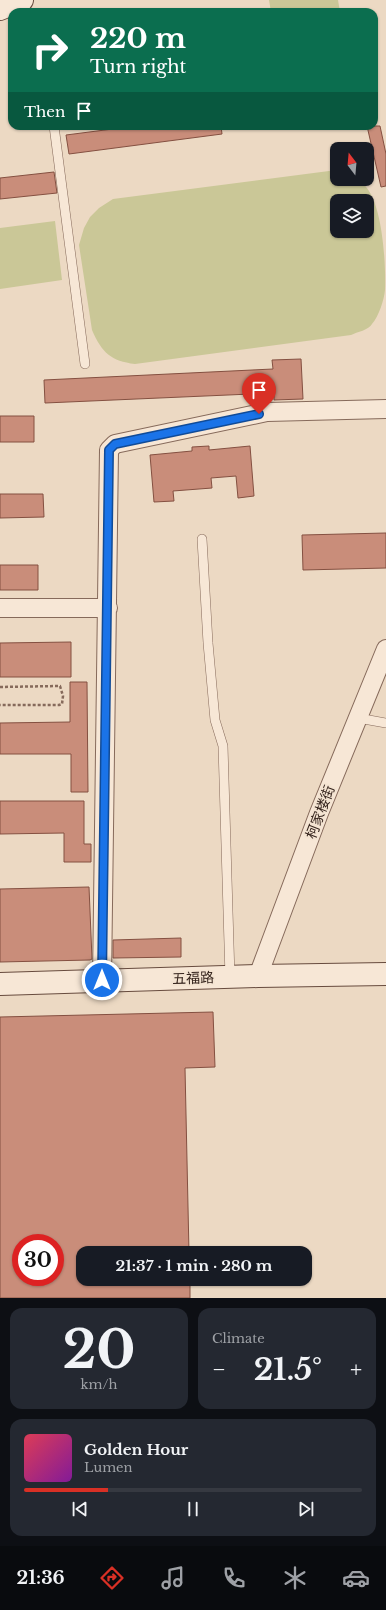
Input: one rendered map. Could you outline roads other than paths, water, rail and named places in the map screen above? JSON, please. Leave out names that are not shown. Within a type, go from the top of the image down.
[{"type":"street","points":[[0,10],[22,4]]},
{"type":"street","points":[[102,980],[109,450],[115,444],[267,412],[386,409]]},
{"type":"street","points":[[0,608],[108,608]]},
{"type":"street","name":"柯家楼街","points":[[258,976],[319,813],[386,649]]},
{"type":"street","name":"五福路","points":[[0,984],[102,980],[386,974]]},
{"type":"lane","points":[[55,130],[85,364]]},
{"type":"lane","points":[[202,539],[208,643],[215,720],[223,746],[230,977]]},
{"type":"lane","points":[[358,718],[386,723]]}]
